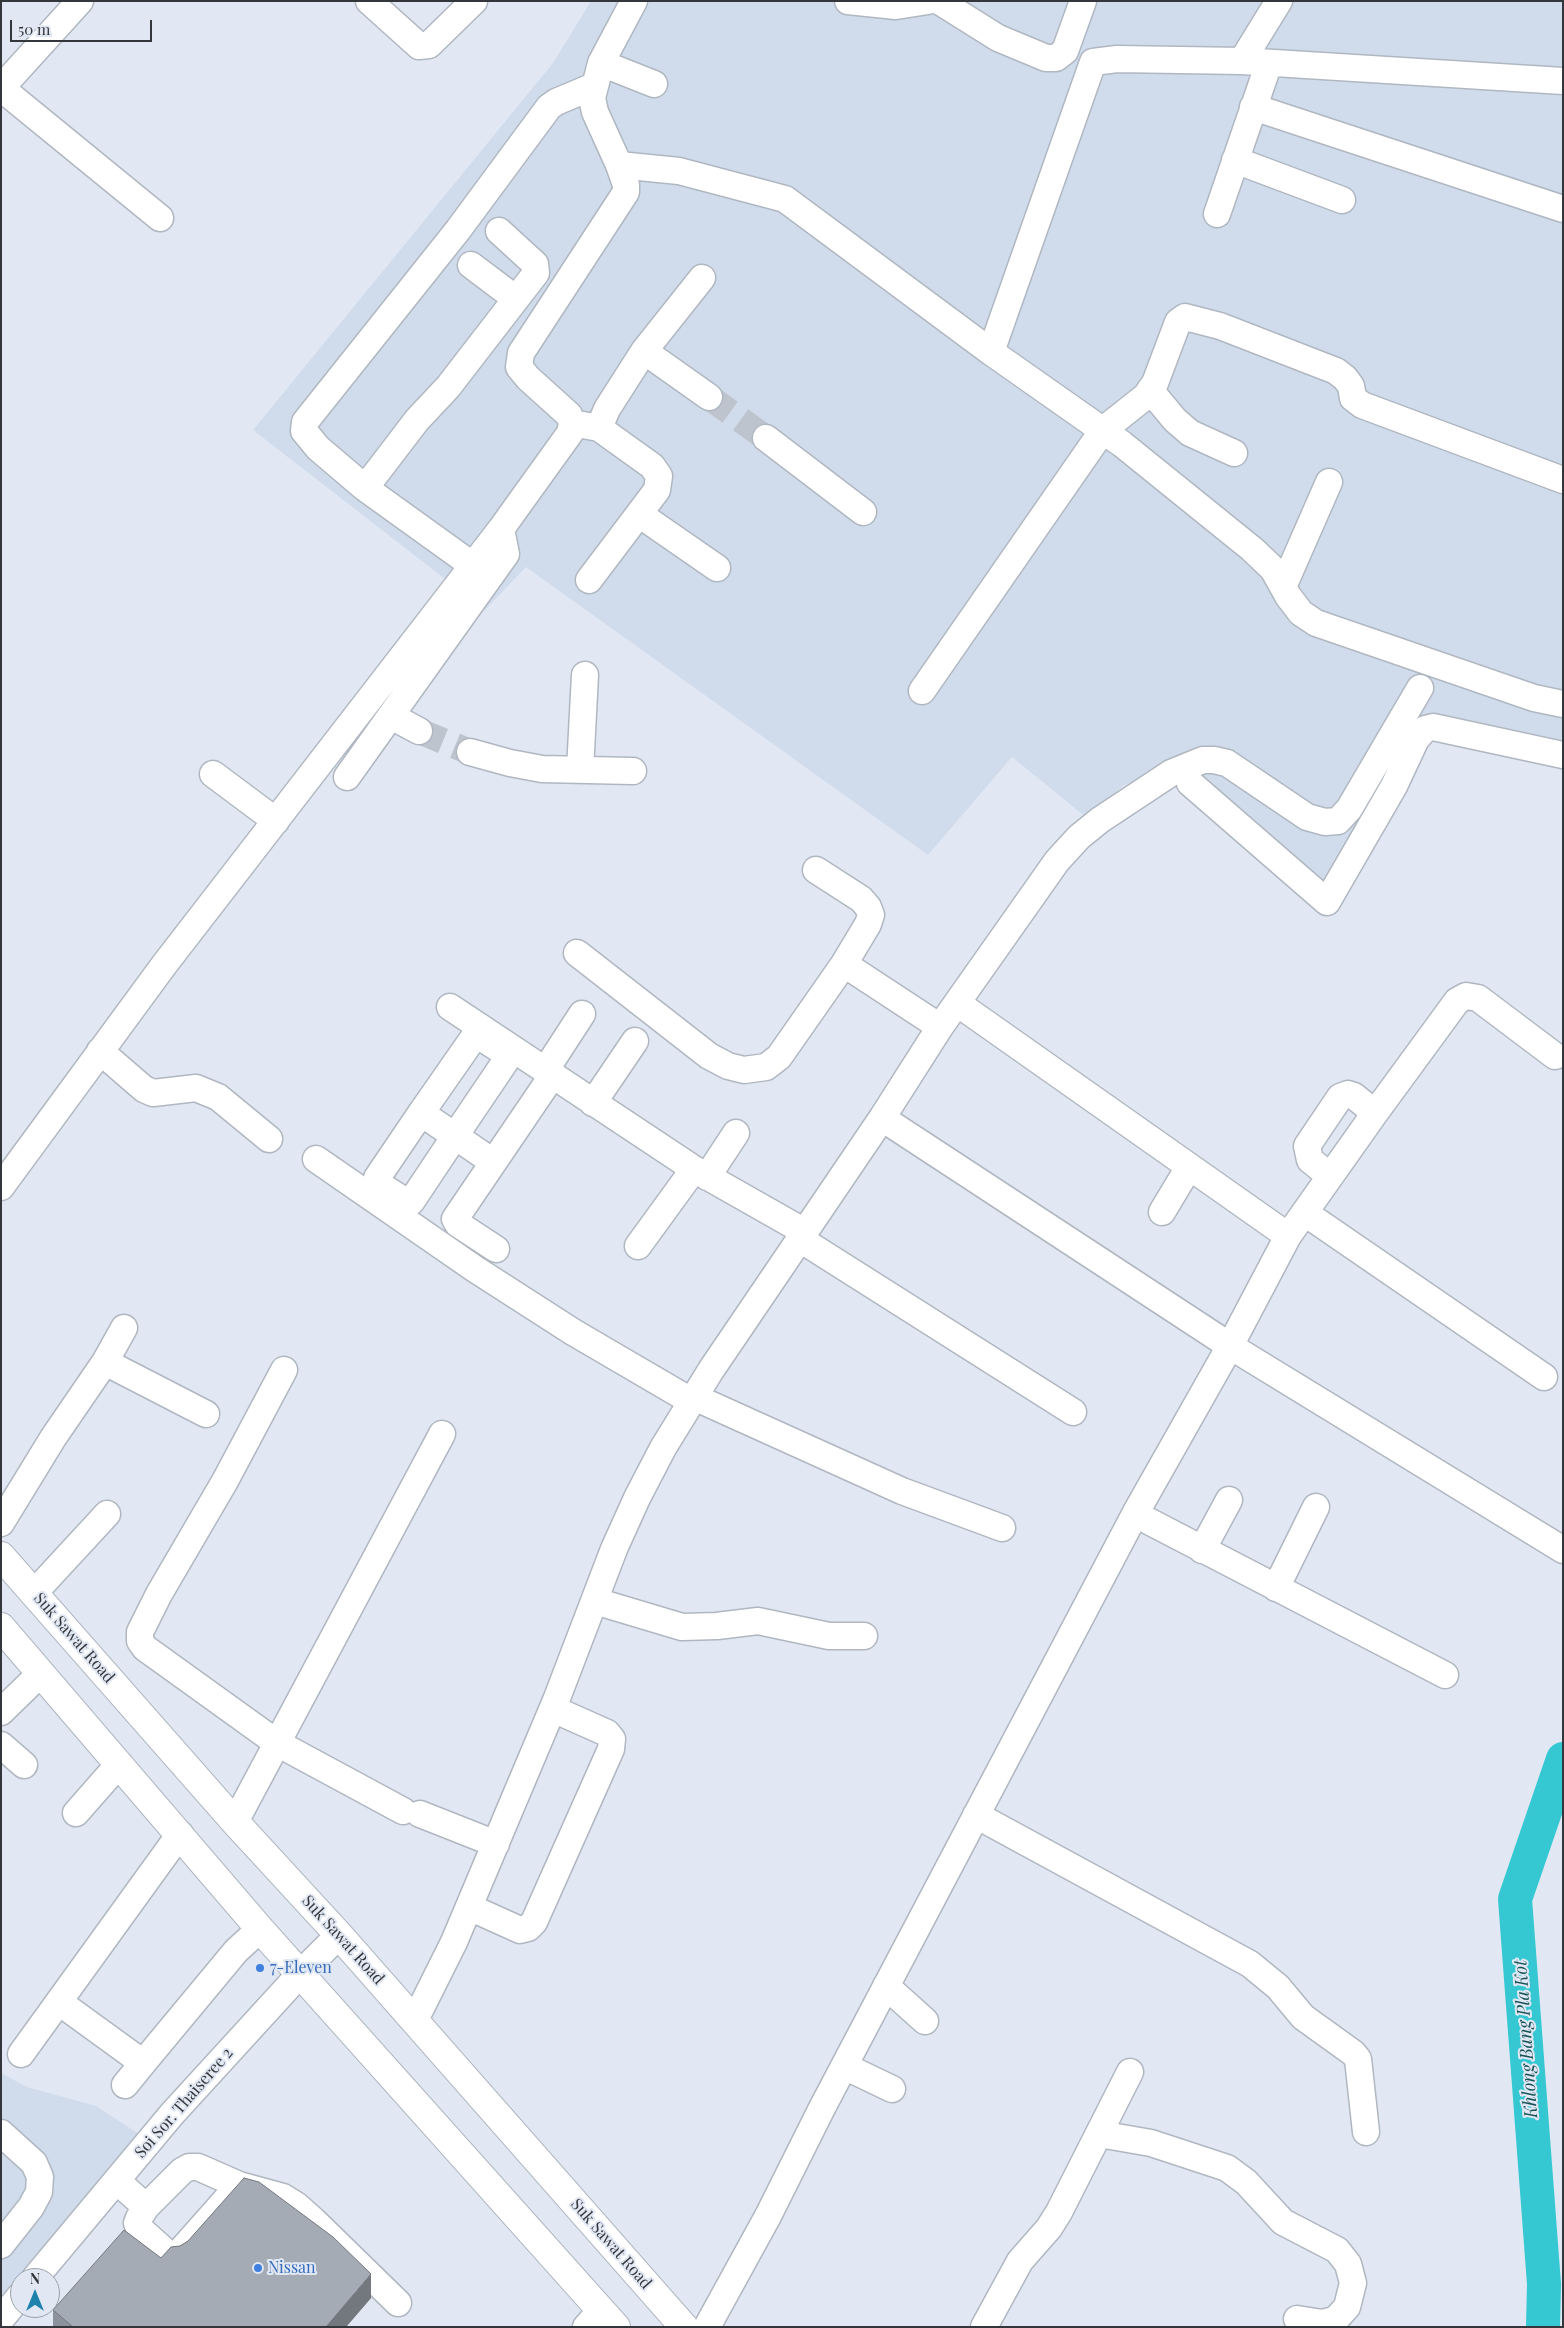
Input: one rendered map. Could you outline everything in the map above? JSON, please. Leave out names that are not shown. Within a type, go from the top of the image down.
[{"type":"main road","name":"Suk Sawat Road","points":[[1,1556],[236,1822],[415,2020],[684,2327]]},
{"type":"main road","points":[[1,1627],[601,2321]]},
{"type":"street","points":[[80,1],[1,88],[160,218]]},
{"type":"street","points":[[379,4],[419,46],[429,45],[474,1]]},
{"type":"street","points":[[1,1187],[164,965],[501,529],[570,432],[572,423],[569,415],[528,378],[519,367],[521,353],[623,198],[626,185],[595,112],[592,98],[598,75],[634,1]]},
{"type":"street","points":[[848,1],[896,6],[928,1]]},
{"type":"street","points":[[939,1],[998,38],[1046,58],[1056,58],[1066,51],[1083,1]]},
{"type":"street","points":[[1242,61],[1279,1]]},
{"type":"street","points":[[991,352],[1093,62],[1117,59],[1242,61],[1563,81]]},
{"type":"street","points":[[1217,214],[1269,63]]},
{"type":"street","points":[[472,565],[365,488],[309,439],[304,431],[306,422],[458,230],[549,107],[598,75],[654,84]]},
{"type":"street","points":[[1254,107],[1563,209]]},
{"type":"street","points":[[1236,160],[1342,200]]},
{"type":"street","points":[[619,165],[679,171],[785,198],[991,352],[1103,430],[1252,549],[1273,569],[1282,587],[1300,613],[1316,622],[1534,698],[1563,704]]},
{"type":"street","points":[[365,488],[417,420],[448,387],[536,273],[535,264],[499,231]]},
{"type":"street","points":[[470,265],[516,299]]},
{"type":"street","points":[[599,428],[607,409],[644,351],[702,278]]},
{"type":"street","points":[[922,691],[1103,430],[1146,396],[1178,322],[1185,317],[1193,318],[1336,371],[1345,378],[1351,386],[1353,398],[1362,405],[1563,480]]},
{"type":"street","points":[[644,351],[709,397]]},
{"type":"street","points":[[1150,390],[1190,434],[1234,453]]},
{"type":"street","points":[[572,423],[599,428],[652,466],[659,476],[657,490],[589,580]]},
{"type":"street","points":[[766,438],[863,512]]},
{"type":"street","points":[[1282,587],[1329,482]]},
{"type":"street","points":[[639,514],[717,568]]},
{"type":"street","points":[[347,777],[506,554],[501,529]]},
{"type":"street","points":[[580,770],[584,675]]},
{"type":"street","points":[[385,677],[407,693]]},
{"type":"street","points":[[415,2020],[434,1986],[496,1844],[553,1709],[614,1549],[636,1498],[663,1448],[692,1399],[882,1118],[940,1027],[1057,861],[1079,836],[1108,815],[1171,773],[1203,760],[1226,763],[1307,817],[1325,822],[1338,821],[1350,809],[1420,688]]},
{"type":"street","points":[[391,716],[419,731]]},
{"type":"street","points":[[1190,783],[1326,902],[1394,786],[1416,739],[1425,729],[1433,727],[1563,755]]},
{"type":"street","points":[[470,752],[510,763],[542,769],[633,771]]},
{"type":"street","points":[[213,774],[276,821]]},
{"type":"street","points":[[577,953],[709,1056],[728,1066],[744,1070],[766,1067],[779,1057],[844,964],[868,924],[871,915],[868,907],[861,899],[816,870]]},
{"type":"street","points":[[844,964],[940,1027]]},
{"type":"street","points":[[707,2327],[768,2216],[844,2066],[1135,1514],[1230,1346],[1288,1236],[1374,1113],[1457,1001],[1466,996],[1478,998],[1555,1056]]},
{"type":"street","points":[[957,1003],[1288,1236]]},
{"type":"street","points":[[450,1007],[592,1103],[803,1236],[1073,1412]]},
{"type":"street","points":[[496,1249],[458,1224],[455,1219],[493,1162],[582,1014]]},
{"type":"street","points":[[479,1036],[504,1052],[505,1062],[411,1202],[408,1203],[378,1184],[377,1178],[421,1113],[474,1037],[479,1036]]},
{"type":"street","points":[[592,1103],[635,1041]]},
{"type":"street","points":[[100,1051],[144,1089],[153,1093],[196,1088],[218,1097],[269,1139]]},
{"type":"street","points":[[1330,1176],[1310,1160],[1307,1146],[1340,1097],[1348,1094],[1354,1096],[1374,1113]]},
{"type":"street","points":[[421,1113],[493,1162]]},
{"type":"street","points":[[882,1118],[1230,1346],[1563,1550]]},
{"type":"street","points":[[638,1246],[736,1133]]},
{"type":"street","points":[[316,1158],[476,1269],[573,1332],[692,1399],[902,1491],[1002,1528]]},
{"type":"street","points":[[1162,1212],[1189,1167]]},
{"type":"street","points":[[1305,1213],[1544,1377]]},
{"type":"street","points":[[1,1523],[53,1438],[105,1362],[124,1328]]},
{"type":"street","points":[[105,1362],[206,1414]]},
{"type":"street","points":[[284,1370],[225,1480],[159,1594],[140,1632],[140,1641],[145,1648],[277,1743],[412,1813],[496,1844]]},
{"type":"street","points":[[236,1822],[442,1434]]},
{"type":"street","points":[[1202,1550],[1229,1500]]},
{"type":"street","points":[[1276,1588],[1316,1507]]},
{"type":"street","points":[[34,1593],[107,1514]]},
{"type":"street","points":[[1135,1514],[1444,1675]]},
{"type":"street","points":[[595,1602],[682,1626],[717,1626],[758,1621],[829,1636],[864,1636]]},
{"type":"street","points":[[1,1712],[41,1673]]},
{"type":"street","points":[[469,1907],[520,1930],[528,1928],[534,1922],[610,1749],[612,1739],[607,1733],[553,1709]]},
{"type":"street","points":[[1,1745],[24,1765]]},
{"type":"street","points":[[76,1813],[119,1764]]},
{"type":"street","points":[[976,1815],[1250,1964],[1278,1987],[1303,2017],[1353,2053],[1358,2059],[1366,2132]]},
{"type":"street","points":[[21,2054],[180,1834]]},
{"type":"street","points":[[125,2085],[236,1951],[260,1928]]},
{"type":"street","name":"Soi Sor. Thaiseree 2","points":[[43,2268],[172,2114],[300,1974],[339,1935]]},
{"type":"street","points":[[886,1986],[926,2021]]},
{"type":"street","points":[[59,2002],[143,2063]]},
{"type":"street","points":[[844,2066],[892,2089]]},
{"type":"street","points":[[984,2327],[1020,2261],[1049,2228],[1059,2212],[1130,2072]]},
{"type":"street","points":[[1,2133],[34,2162],[40,2177],[39,2192],[31,2208],[1,2245]]},
{"type":"street","points":[[1099,2134],[1151,2143],[1227,2168],[1246,2182],[1284,2222],[1337,2250],[1348,2264],[1353,2283],[1347,2307],[1335,2320],[1322,2323],[1297,2319]]},
{"type":"street","points":[[239,2185],[177,2255],[169,2255],[137,2223],[138,2218],[146,2207],[182,2171],[189,2167],[198,2167],[239,2185],[282,2197],[296,2205],[398,2303]]},
{"type":"street","points":[[116,2181],[146,2207]]},
{"type":"shaded area","points":[[591,1],[1563,1],[1563,749],[1406,713],[1329,899],[1181,770],[1124,785],[1087,818],[1012,757],[928,855],[526,567],[485,610],[253,430],[553,63]]},
{"type":"shaded area","points":[[1,2073],[27,2087],[96,2106],[145,2138],[36,2268],[10,2268],[10,2300],[1,2311]]},
{"type":"building","name":"Nissan","points":[[244,2178],[259,2182],[333,2237],[371,2274],[326,2327],[73,2327],[60,2316],[60,2302],[124,2230],[161,2258],[171,2247],[180,2246],[188,2241]]},
{"type":"waterway","name":"Khlong Bang Pla Kot","points":[[1543,2327],[1544,2284],[1515,1899],[1563,1759]]},
{"type":"tunnel","points":[[709,397],[766,438]]},
{"type":"tunnel","points":[[419,731],[470,752]]},
{"type":"place","name":"7-Eleven","points":[[260,1968]]},
{"type":"place","name":"Nissan","points":[[258,2268]]}]
